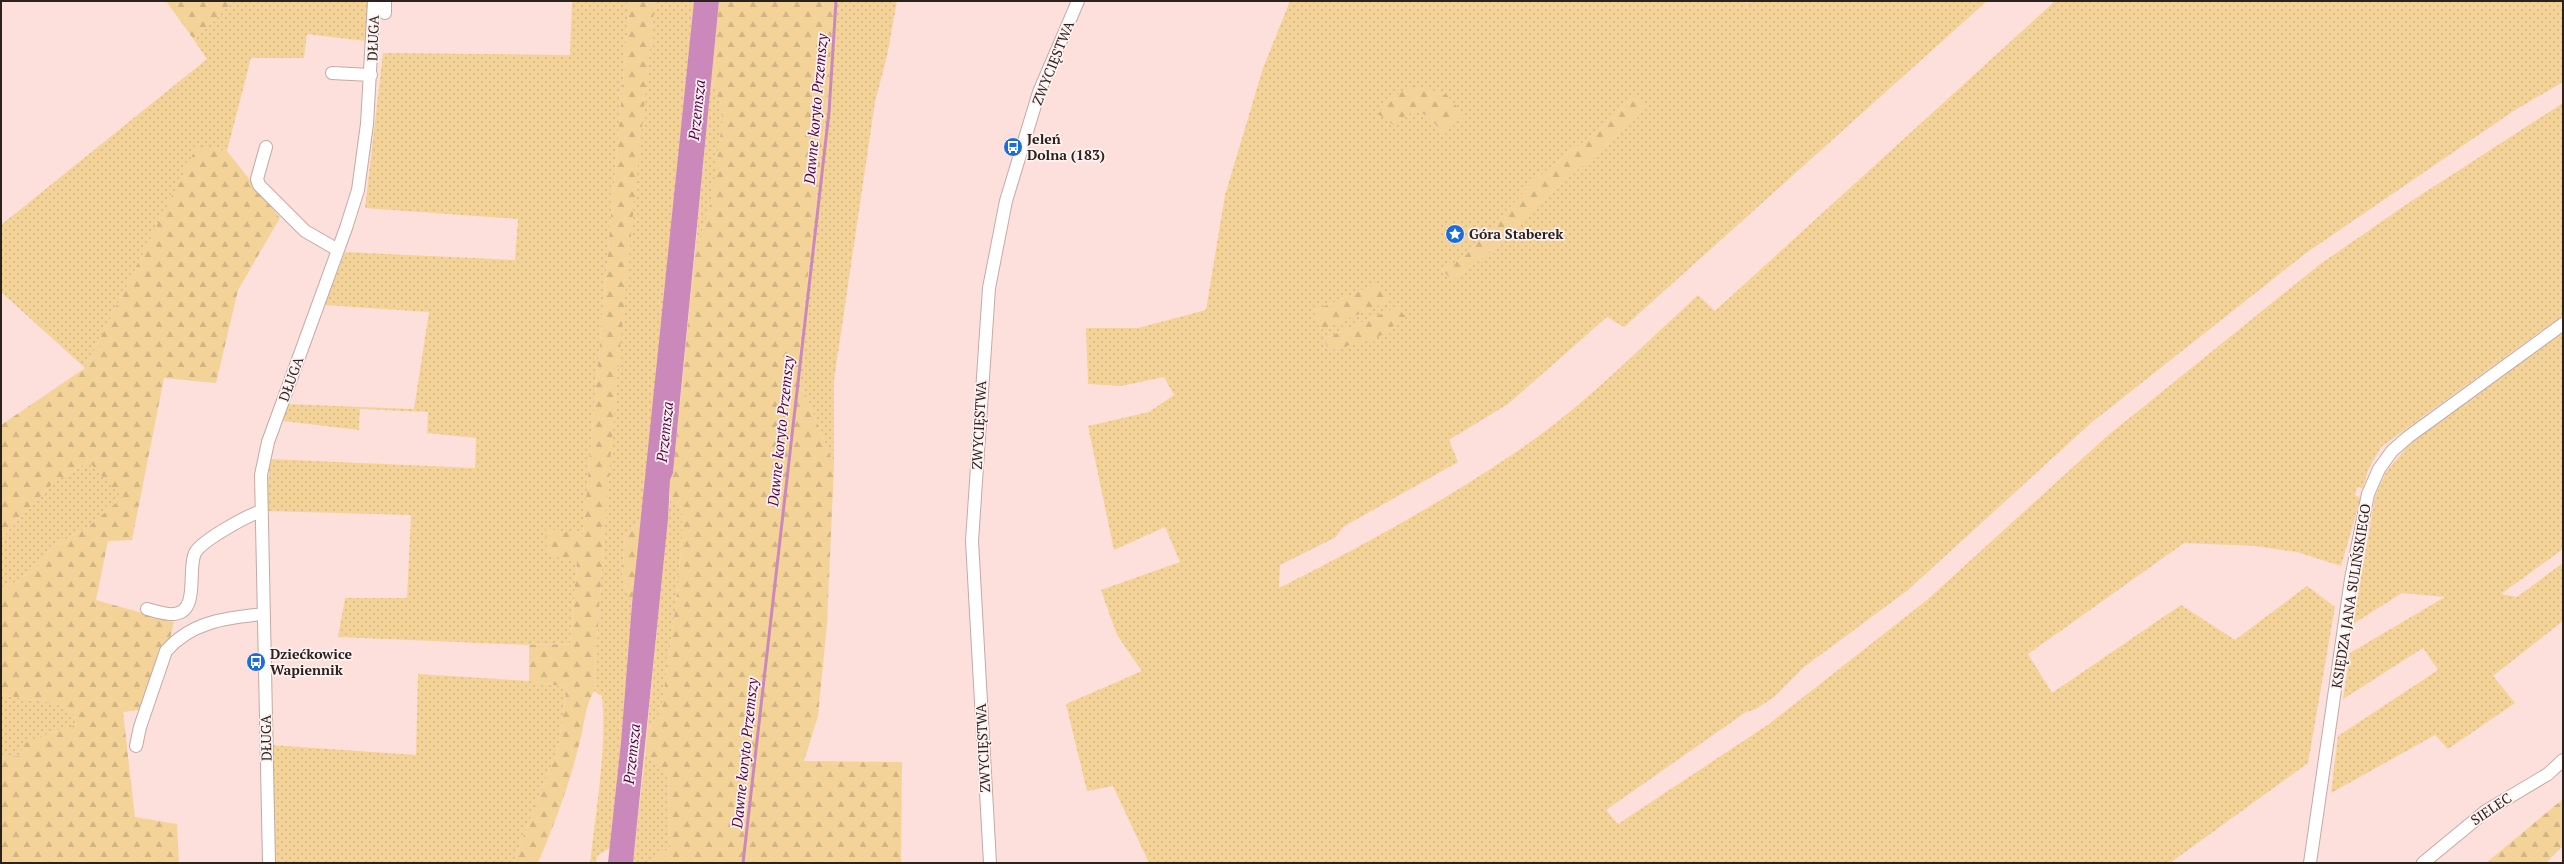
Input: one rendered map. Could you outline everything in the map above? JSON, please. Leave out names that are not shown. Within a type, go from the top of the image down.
[{"type":"street","name":"DŁUGA","points":[[269,863],[261,475],[268,442],[338,250],[358,190],[366,131],[371,75],[374,1]]},
{"type":"street","name":"ZWYCIĘSTWA","points":[[990,863],[972,541],[988,288],[1006,202],[1039,92],[1078,1]]},
{"type":"street","name":"DŁUGA","points":[[332,73],[371,75]]},
{"type":"street","points":[[266,147],[257,179],[259,185],[305,231],[338,250]]},
{"type":"street","name":"KSIĘDZA JANA SULIŃSKIEGO","points":[[2310,863],[2351,579],[2368,494],[2379,469],[2392,451],[2408,437],[2563,324]]},
{"type":"street","points":[[147,609],[175,615],[183,610],[192,595],[191,564],[196,552],[241,519],[262,511]]},
{"type":"street","points":[[136,746],[140,727],[166,651],[173,644],[216,620],[264,614]]},
{"type":"street","name":"SIELEC","points":[[2423,863],[2486,811],[2548,774],[2563,760]]},
{"type":"green space","points":[[166,1],[234,1],[194,40]]},
{"type":"green space","points":[[234,1],[368,1],[365,41],[307,34],[304,58],[251,58],[227,151],[197,147],[85,368],[1,292],[1,225],[207,59],[194,40]]},
{"type":"green space","points":[[572,1],[630,1],[583,534],[546,530],[577,562],[570,644],[529,645],[338,637],[345,598],[407,598],[411,515],[266,511],[270,459],[475,468],[476,438],[427,433],[428,412],[360,409],[359,430],[283,421],[286,404],[414,409],[429,312],[325,305],[345,252],[515,260],[518,219],[365,208],[383,53],[570,55]]},
{"type":"green space","points":[[630,1],[655,1],[613,432],[599,604],[594,691],[586,710],[580,741],[567,788],[538,863],[513,863],[558,748],[567,687],[529,681],[529,645],[570,644],[577,562],[547,554],[546,529],[583,534]]},
{"type":"green space","points":[[655,1],[694,1],[642,519],[625,536],[622,578],[632,604],[621,742],[610,848],[597,856],[596,863],[590,863],[600,780],[603,738],[602,696],[594,691],[599,604],[612,432],[628,259]]},
{"type":"green space","points":[[719,1],[834,1],[828,95],[797,373],[834,465],[827,624],[818,716],[804,761],[902,762],[901,863],[644,863],[649,862],[670,848],[668,773],[658,763],[645,756],[647,731],[661,712],[676,603],[682,537],[682,508],[670,497],[670,480],[673,473],[695,252],[711,204],[722,123],[722,107],[711,80]]},
{"type":"green space","points":[[834,1],[897,1],[887,56],[875,102],[834,380],[834,465],[797,373],[828,95]]},
{"type":"green space","points":[[1290,1],[1741,1],[1747,3],[1750,1],[1987,1],[1624,327],[1607,317],[1508,404],[1449,440],[1458,462],[1343,527],[1336,537],[1280,565],[1279,588],[1428,508],[1538,437],[1585,399],[1698,295],[1715,311],[2055,1],[2563,1],[2563,82],[2515,110],[2306,253],[2091,423],[1908,590],[1804,667],[1774,697],[1756,709],[1746,712],[1606,810],[1618,824],[1769,724],[1927,600],[2106,437],[2319,265],[2410,202],[2563,103],[2563,315],[2381,447],[2368,470],[2363,488],[2357,487],[2355,496],[2361,497],[2341,566],[2297,552],[2255,546],[2184,543],[2028,654],[2052,693],[2181,605],[2235,640],[2307,586],[2335,607],[2308,763],[2170,863],[1149,863],[1113,786],[1087,791],[1066,704],[1142,671],[1117,635],[1101,590],[1180,562],[1165,527],[1114,550],[1088,426],[1149,412],[1174,395],[1164,377],[1121,386],[1088,384],[1086,328],[1138,328],[1206,310],[1225,195],[1263,68]],"holes":[[[1413,86],[1443,133],[1428,116],[1416,111],[1402,117]],[[1633,97],[1644,105],[1634,121],[1538,204],[1493,250],[1452,280],[1442,270],[1464,257],[1536,179],[1606,124]],[[1377,284],[1321,330],[1315,310]],[[1397,307],[1329,351],[1324,339]]]},
{"type":"green space","points":[[711,80],[722,107],[722,123],[712,202],[695,252]]},
{"type":"green space","points":[[1413,86],[1447,95],[1465,116],[1443,133],[1428,116],[1416,111],[1403,117],[1395,126],[1378,114],[1393,96]]},
{"type":"green space","points":[[1633,97],[1645,104],[1634,121],[1538,204],[1493,250],[1452,280],[1442,270],[1464,257],[1536,179],[1606,124]]},
{"type":"green space","points":[[197,146],[227,151],[280,218],[238,290],[216,383],[164,378],[132,540],[108,541],[96,600],[174,622],[153,708],[123,712],[135,817],[177,824],[179,863],[1,863],[1,758],[20,756],[23,744],[48,733],[76,725],[74,714],[55,703],[1,695],[1,591],[36,568],[54,546],[89,526],[122,498],[89,462],[55,481],[1,539],[1,425],[85,368]]},
{"type":"green space","points":[[1377,284],[1390,301],[1321,330],[1315,310]]},
{"type":"green space","points":[[1397,307],[1406,317],[1378,337],[1329,351],[1324,339]]},
{"type":"green space","points":[[2563,331],[2563,549],[2501,594],[2517,597],[2563,563],[2563,621],[2493,676],[2515,703],[2448,749],[2435,735],[2331,793],[2338,736],[2438,670],[2423,648],[2343,699],[2350,653],[2445,597],[2402,593],[2353,624],[2375,497],[2386,472],[2412,441]]},
{"type":"green space","points":[[89,462],[123,498],[89,526],[54,546],[36,568],[1,591],[1,539],[55,481]]},
{"type":"green space","points":[[670,497],[682,508],[682,537],[676,603],[661,712],[647,731]]},
{"type":"green space","points":[[642,519],[632,604],[622,578],[625,536]]},
{"type":"green space","points":[[418,674],[529,681],[567,687],[558,748],[513,863],[274,863],[271,745],[416,755]]},
{"type":"green space","points":[[1,695],[55,703],[74,714],[76,726],[48,733],[20,756],[1,758]]},
{"type":"green space","points":[[645,756],[658,763],[668,773],[670,848],[649,862],[633,863]]},
{"type":"green space","points":[[2563,799],[2563,846],[2546,863],[2486,863]]},
{"type":"water","name":"Przemsza","points":[[694,1],[719,1],[673,473],[670,480],[668,519],[633,863],[608,863],[621,742],[632,604]]},
{"type":"waterway","name":"Dawne koryto Przemszy","points":[[743,863],[829,112],[836,1]]},
{"type":"place","name":"Jeleń Dolna (183)","points":[[1013,147]]},
{"type":"place","name":"Góra Staberek","points":[[1455,234]]},
{"type":"place","name":"Dziećkowice Wapiennik","points":[[256,662]]}]
